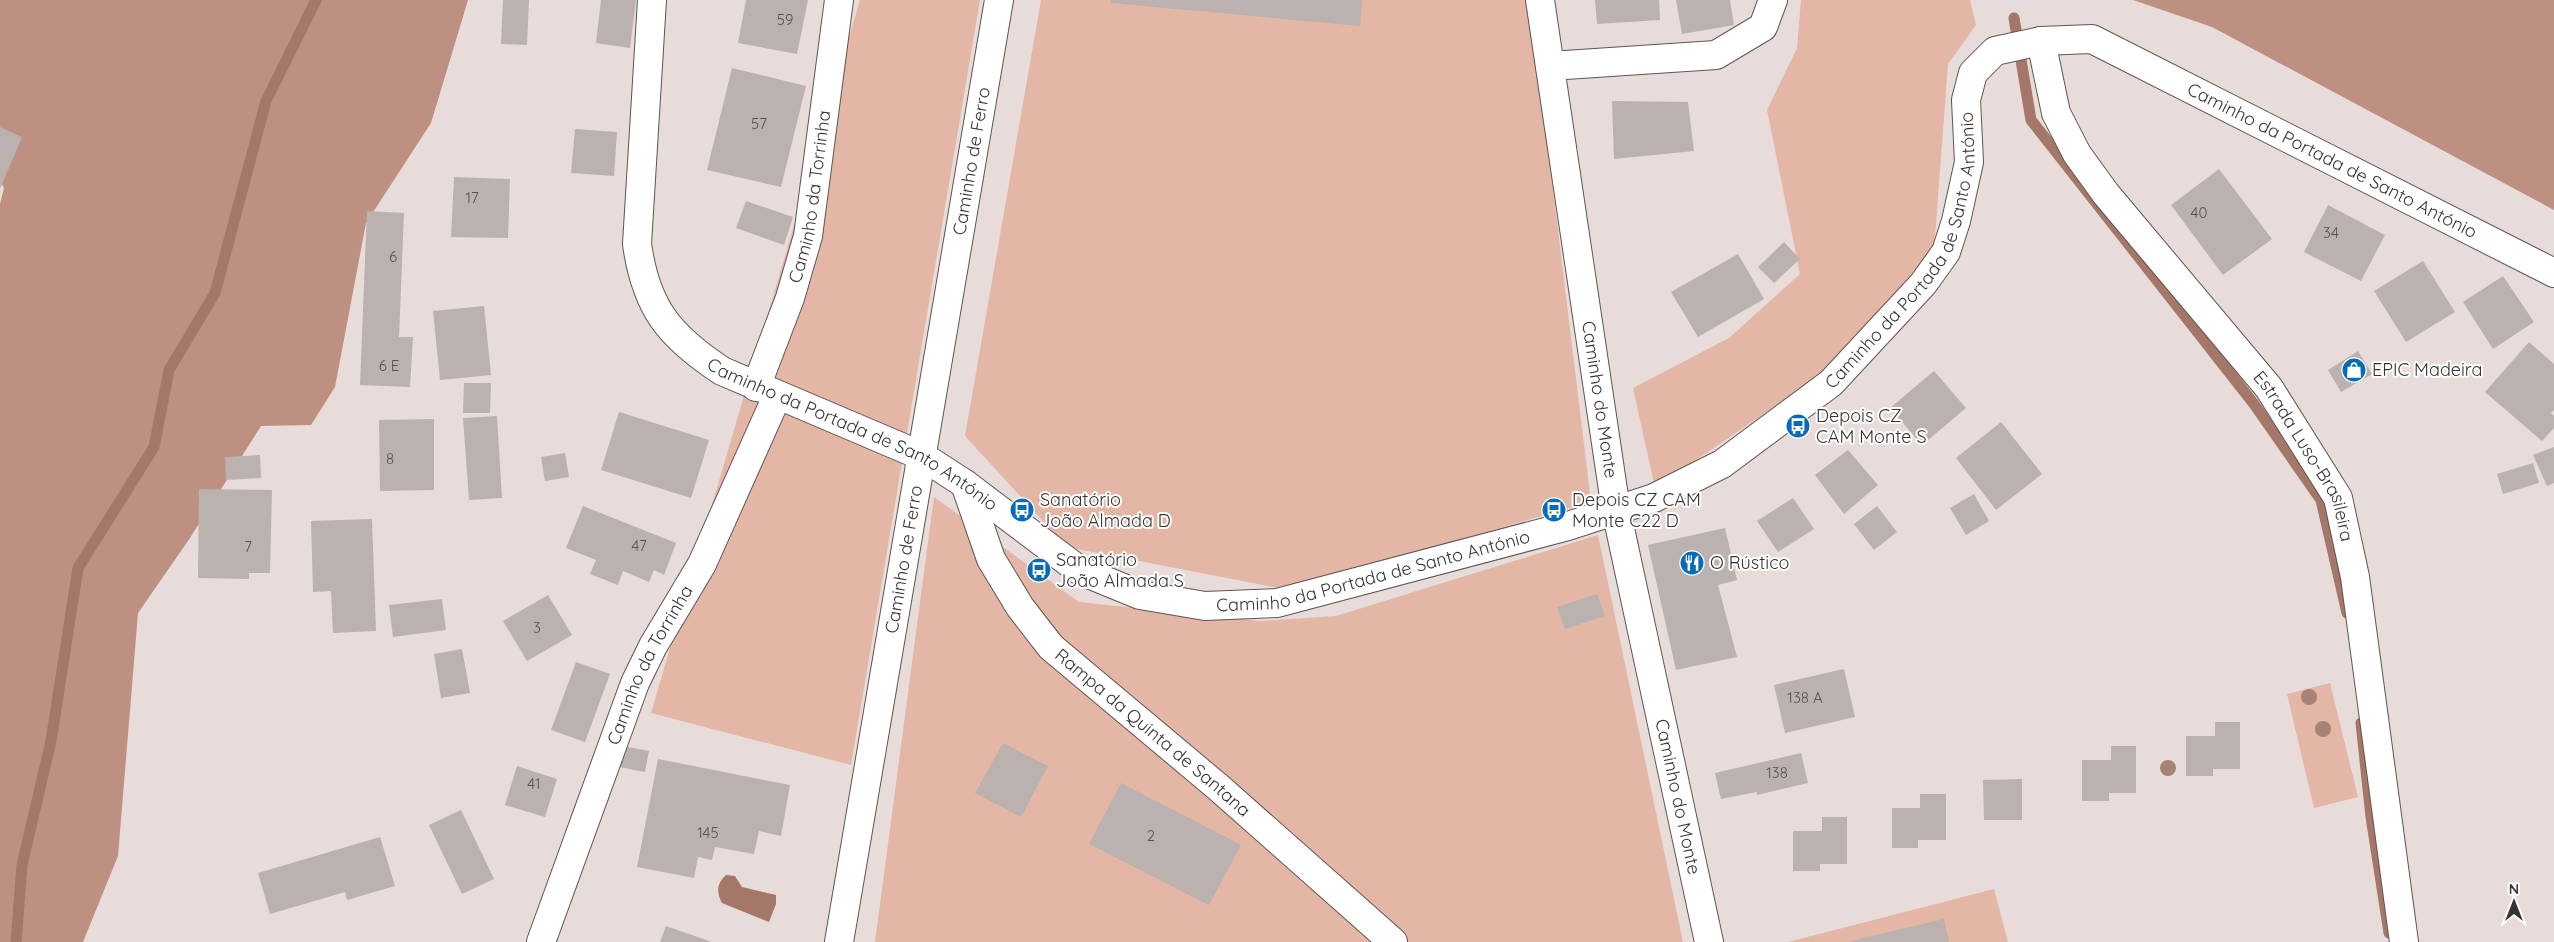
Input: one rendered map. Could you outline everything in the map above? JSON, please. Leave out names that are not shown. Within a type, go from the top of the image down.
[{"type":"street","name":"Caminho da Portada de Santo António","points":[[652,0],[637,244],[642,274],[653,304],[671,329],[696,354],[722,371],[767,392],[922,456],[965,484],[1079,570],[1140,594],[1205,606],[1277,603],[1568,526],[1654,498],[1722,464],[1831,383],[1923,284],[1946,252],[1956,221],[1969,162],[1966,100],[1972,72],[1995,51],[2040,41],[2092,39],[2554,274]]},
{"type":"street","name":"Caminho da Torrinha","points":[[541,942],[635,683],[653,646],[702,564],[767,392],[790,298],[808,236],[839,0]]},
{"type":"street","name":"Caminho de Ferro","points":[[839,942],[999,0]]},
{"type":"street","name":"Caminho do Monte","points":[[1540,0],[1616,510],[1709,942]]},
{"type":"street","points":[[1550,66],[1716,55],[1763,27],[1773,0]]},
{"type":"street","name":"Estrada Luso-Brasileira","points":[[2040,41],[2056,113],[2077,154],[2106,194],[2269,388],[2338,498],[2355,577],[2404,942]]},
{"type":"street","name":"Rampa da Quinta de Santana","points":[[965,484],[991,559],[1020,607],[1051,647],[1218,787],[1393,942]]},
{"type":"shaded area","points":[[0,0],[468,0],[431,123],[366,223],[335,387],[311,425],[261,426],[190,538],[138,613],[118,856],[83,942],[0,942],[0,204],[4,188],[0,181]]},
{"type":"shaded area","points":[[860,0],[980,0],[851,765],[651,713]]},
{"type":"shaded area","points":[[1041,0],[1530,0],[1591,502],[1284,589],[1067,547],[965,436]]},
{"type":"shaded area","points":[[1801,0],[1970,0],[1976,25],[1948,64],[1933,263],[1837,364],[1655,488],[1633,388],[1729,338],[1800,274],[1767,110],[1797,48]]},
{"type":"shaded area","points":[[2133,0],[2554,0],[2554,210],[2212,27]]},
{"type":"shaded area","points":[[934,497],[1079,602],[1260,621],[1336,616],[1598,535],[1683,942],[875,942]]},
{"type":"shaded area","points":[[2330,683],[2358,797],[2314,808],[2287,694]]},
{"type":"shaded area","points":[[726,875],[735,876],[742,887],[776,895],[776,904],[769,922],[722,903],[718,888]]},
{"type":"shaded area","points":[[1994,889],[2008,942],[1788,942]]},
{"type":"building","points":[[503,0],[529,0],[527,45],[501,44]]},
{"type":"building","points":[[601,0],[636,0],[630,48],[596,43]]},
{"type":"building","points":[[746,0],[808,0],[797,54],[738,43]]},
{"type":"building","points":[[1111,0],[1362,0],[1360,26],[1111,3]]},
{"type":"building","points":[[1595,0],[1659,0],[1660,20],[1597,24]]},
{"type":"building","points":[[1676,0],[1730,0],[1734,25],[1682,34]]},
{"type":"building","points":[[732,68],[806,86],[781,187],[707,170]]},
{"type":"building","points":[[1612,101],[1688,102],[1694,151],[1614,159]]},
{"type":"building","points":[[0,127],[22,137],[0,189]]},
{"type":"building","points":[[575,129],[617,132],[614,176],[571,173]]},
{"type":"building","points":[[2219,169],[2272,239],[2223,275],[2171,205]]},
{"type":"building","points":[[454,177],[510,179],[508,238],[451,237]]},
{"type":"building","points":[[746,201],[793,217],[784,245],[736,228]]},
{"type":"building","points":[[2328,205],[2385,235],[2361,281],[2304,252]]},
{"type":"building","points":[[367,211],[404,213],[399,337],[413,337],[410,387],[360,385]]},
{"type":"building","points":[[1784,242],[1800,259],[1774,283],[1758,267]]},
{"type":"building","points":[[1738,254],[1764,299],[1698,337],[1671,292]]},
{"type":"building","points":[[2423,261],[2455,312],[2406,342],[2374,291]]},
{"type":"building","points":[[2503,276],[2534,322],[2493,349],[2463,302]]},
{"type":"building","points":[[484,306],[491,375],[440,380],[433,311]]},
{"type":"building","points":[[2529,342],[2554,364],[2554,410],[2551,413],[2554,416],[2554,428],[2542,441],[2485,392]]},
{"type":"building","points":[[2358,351],[2372,374],[2341,392],[2328,370]]},
{"type":"building","points":[[1934,371],[1966,408],[1922,445],[1890,408]]},
{"type":"building","points":[[464,383],[491,383],[490,413],[463,413]]},
{"type":"building","points":[[619,412],[709,440],[691,498],[601,470]]},
{"type":"building","points":[[497,416],[502,498],[469,500],[463,418]]},
{"type":"building","points":[[434,419],[434,490],[380,491],[379,420]]},
{"type":"building","points":[[2001,422],[2042,474],[1996,510],[1956,458]]},
{"type":"building","points":[[2554,447],[2554,483],[2547,486],[2533,455]]},
{"type":"building","points":[[1848,450],[1878,485],[1844,514],[1815,475]]},
{"type":"building","points":[[565,453],[569,477],[545,481],[541,457]]},
{"type":"building","points":[[260,455],[261,478],[226,480],[225,457]]},
{"type":"building","points":[[2533,463],[2539,483],[2503,494],[2497,474]]},
{"type":"building","points":[[199,489],[272,490],[270,573],[249,573],[249,579],[198,578]]},
{"type":"building","points":[[1974,494],[1989,521],[1966,535],[1950,508]]},
{"type":"building","points":[[1793,498],[1814,529],[1778,552],[1757,521]]},
{"type":"building","points":[[583,506],[676,543],[664,575],[654,570],[649,582],[623,571],[618,585],[590,574],[596,560],[566,548]]},
{"type":"building","points":[[1877,506],[1897,532],[1874,550],[1854,524]]},
{"type":"building","points":[[372,519],[376,631],[333,633],[331,591],[313,592],[311,521]]},
{"type":"building","points":[[1725,528],[1737,580],[1718,585],[1737,657],[1676,670],[1648,545]]},
{"type":"building","points":[[1597,594],[1605,616],[1565,629],[1557,607]]},
{"type":"building","points":[[548,595],[572,635],[527,661],[503,621]]},
{"type":"building","points":[[442,599],[446,630],[393,637],[389,605]]},
{"type":"building","points":[[462,649],[470,693],[441,698],[434,654]]},
{"type":"building","points":[[576,662],[610,674],[585,742],[551,730]]},
{"type":"building","points":[[1844,669],[1855,717],[1785,733],[1774,685]]},
{"type":"building","points":[[2215,722],[2240,722],[2240,769],[2213,769],[2213,776],[2186,776],[2186,736],[2215,736]]},
{"type":"building","points":[[1003,743],[1048,766],[1021,817],[975,793]]},
{"type":"building","points":[[622,746],[649,751],[645,772],[619,767]]},
{"type":"building","points":[[2111,746],[2136,746],[2136,793],[2109,793],[2109,801],[2082,801],[2082,760],[2111,760]]},
{"type":"building","points":[[1801,753],[1808,783],[1757,795],[1757,792],[1721,799],[1715,773]]},
{"type":"building","points":[[658,759],[790,785],[781,836],[759,831],[754,854],[715,847],[712,860],[698,857],[694,878],[637,867]]},
{"type":"building","points":[[517,766],[557,779],[545,817],[505,805]]},
{"type":"building","points":[[2022,779],[2022,820],[1984,820],[1983,780]]},
{"type":"building","points":[[1121,783],[1241,845],[1209,905],[1089,844]]},
{"type":"building","points":[[1920,794],[1946,794],[1946,840],[1918,840],[1918,848],[1892,848],[1892,808],[1920,808]]},
{"type":"building","points":[[461,810],[494,879],[462,894],[429,825]]},
{"type":"building","points":[[1822,817],[1847,817],[1847,864],[1820,864],[1820,871],[1793,871],[1793,831],[1822,831]]},
{"type":"building","points":[[380,837],[395,886],[347,900],[345,892],[270,914],[258,873]]},
{"type":"building","points":[[1944,919],[1949,942],[1851,942],[1851,941]]},
{"type":"building","points":[[666,926],[712,942],[660,942]]},
{"type":"waterway","points":[[16,942],[22,865],[51,741],[78,568],[154,447],[169,370],[215,293],[266,101],[316,0]]},
{"type":"waterway","points":[[2014,18],[2031,120],[2254,404],[2321,500],[2347,613]]},
{"type":"waterway","points":[[2361,723],[2371,817],[2389,933]]},
{"type":"place","name":"EPIC Madeira","points":[[2354,370]]},
{"type":"place","name":"Depois CZ CAM Monte S","points":[[1798,426]]},
{"type":"place","name":"Sanatório João Almada D","points":[[1022,510]]},
{"type":"place","name":"Depois CZ CAM Monte C22 D","points":[[1554,510]]},
{"type":"place","name":"O Rústico","points":[[1692,563]]},
{"type":"place","name":"Sanatório João Almada S","points":[[1039,570]]}]
